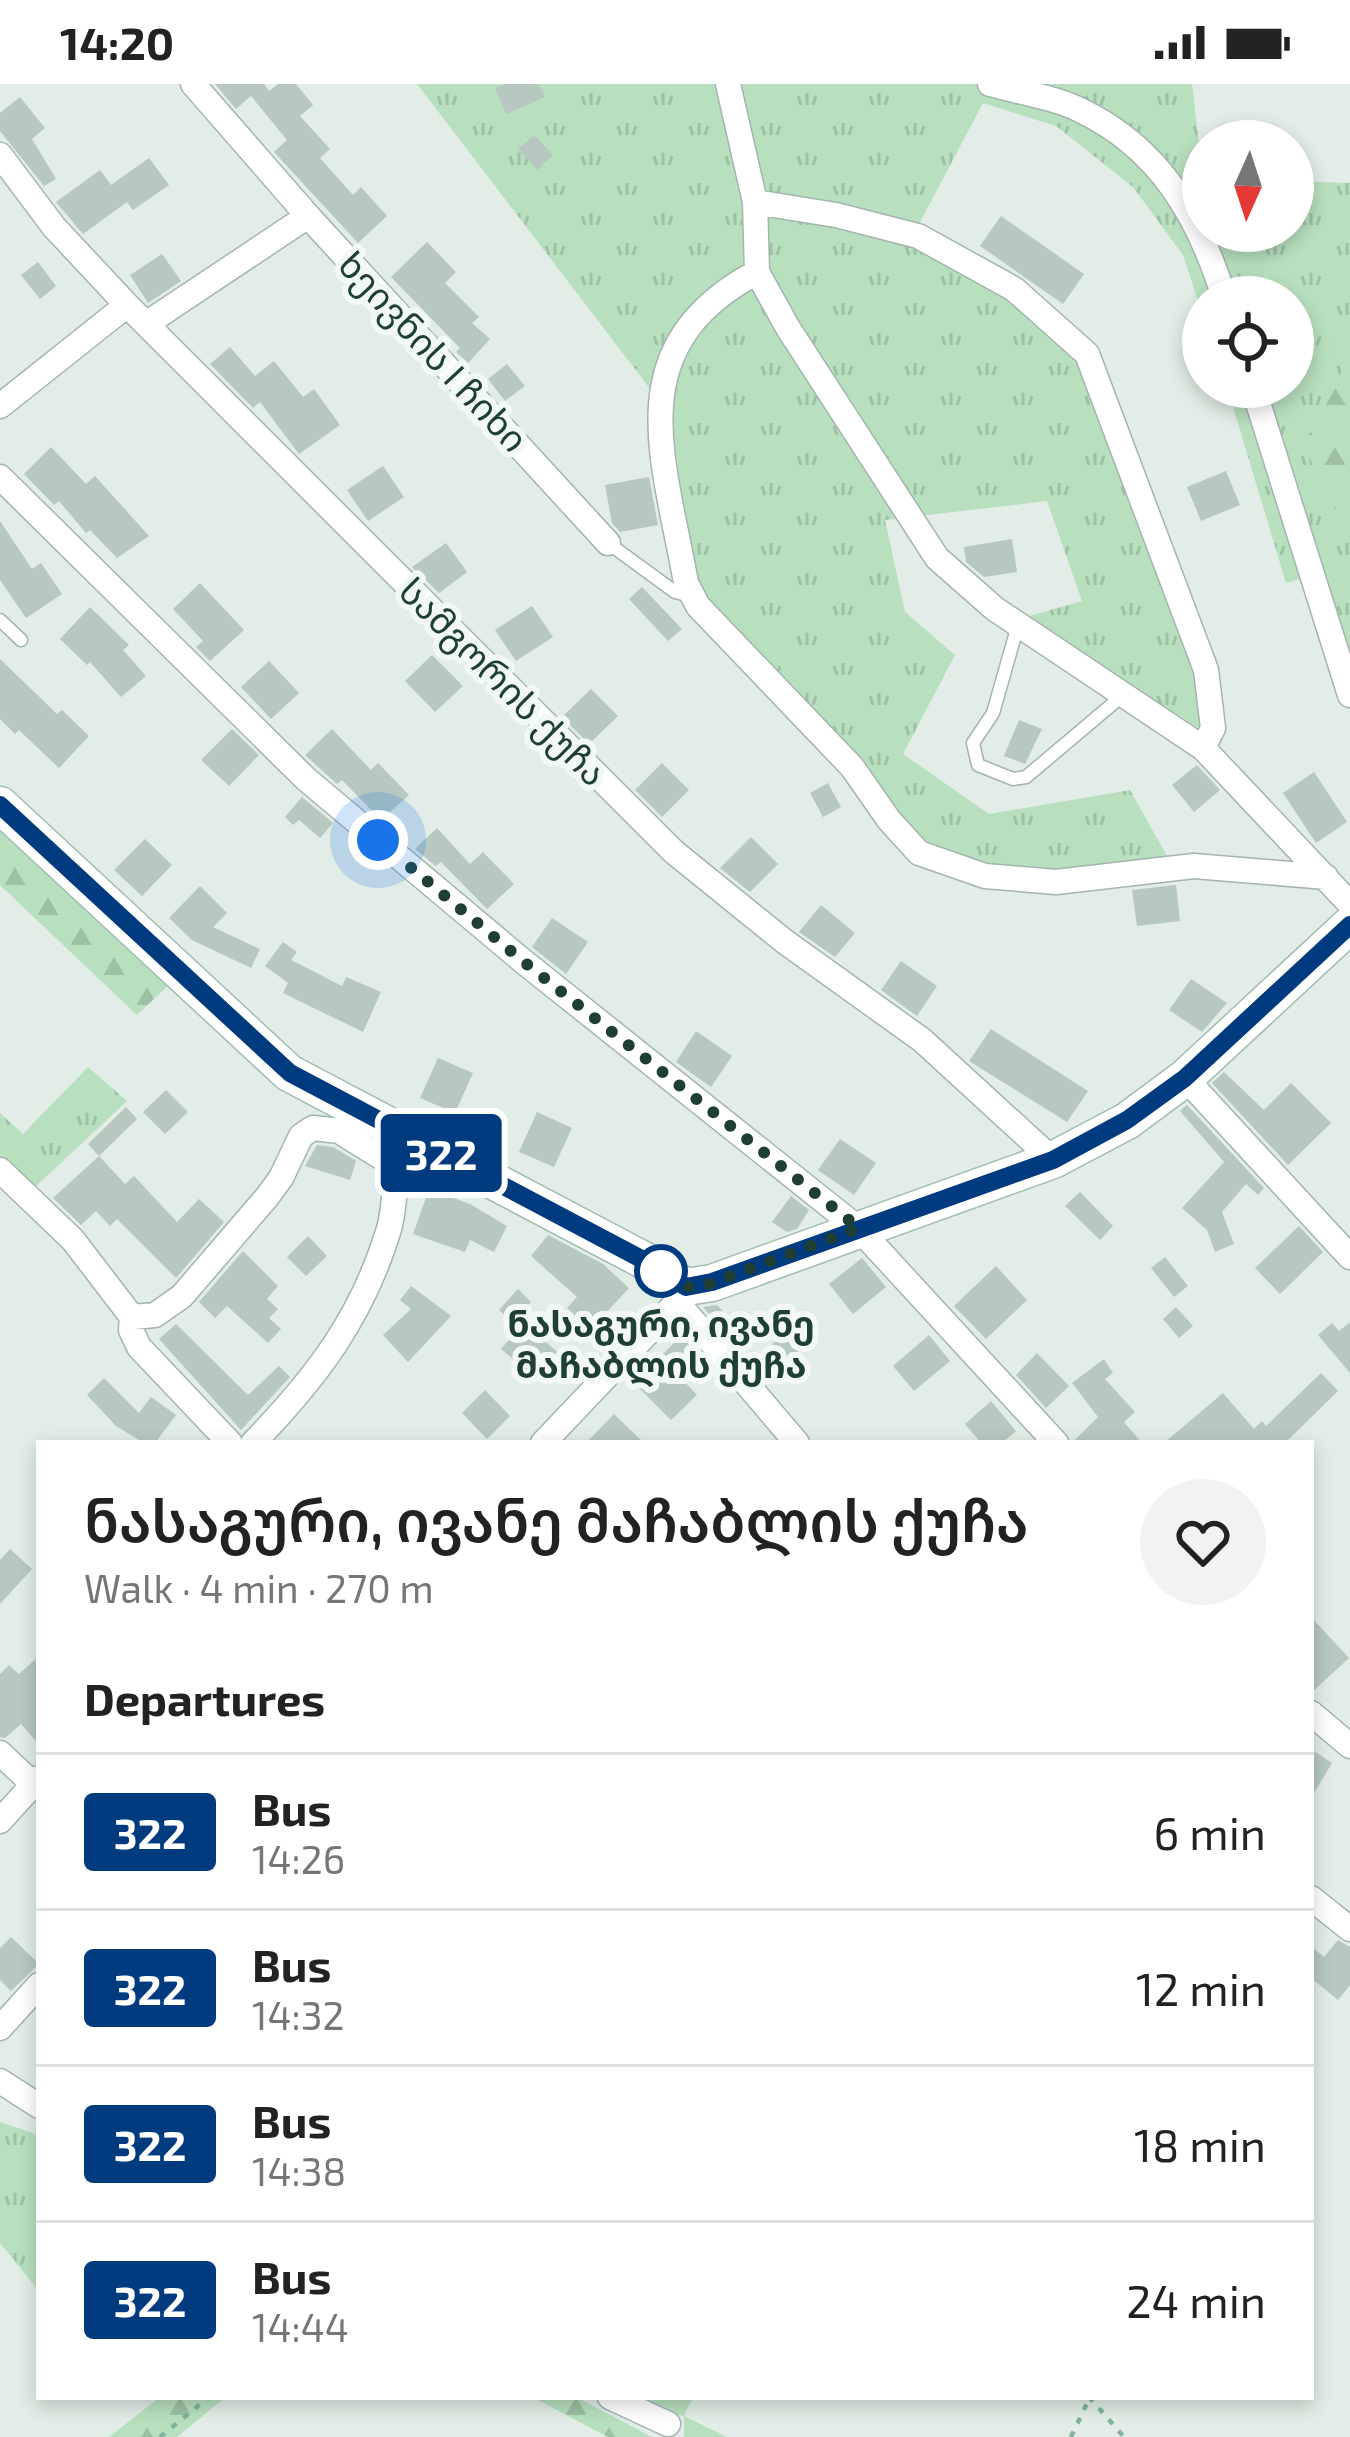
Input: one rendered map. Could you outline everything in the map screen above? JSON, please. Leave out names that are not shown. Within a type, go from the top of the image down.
[{"type":"street","name":"ხეივნის I ჩიხი","points":[[194,84],[308,216],[608,543]]},
{"type":"street","points":[[728,84],[755,202],[757,272],[937,558],[1018,625],[1203,748],[1350,904]]},
{"type":"street","points":[[990,84],[1079,110],[1156,165],[1207,242],[1218,276]]},
{"type":"street","name":"სამგორის ქუჩა","points":[[0,154],[54,227],[127,305],[674,852],[784,941],[922,1040],[1053,1160]]},
{"type":"street","points":[[755,202],[836,215],[918,236],[1014,289],[1087,354],[1206,670],[1213,728],[1203,748]]},
{"type":"street","points":[[146,324],[308,216]]},
{"type":"street","points":[[757,272],[706,309],[671,355],[659,395],[658,425],[686,583],[692,596],[852,767],[919,853],[986,876],[1055,882],[1194,866],[1326,878]]},
{"type":"street","points":[[0,406],[127,305]]},
{"type":"street","points":[[1259,408],[1350,695]]},
{"type":"street","points":[[0,477],[306,779],[524,962],[859,1228],[1053,1440]]},
{"type":"street","points":[[1,809],[290,1073],[402,1151]]},
{"type":"street","points":[[546,1440],[682,1294],[1053,1160],[1127,1120],[1185,1078],[1350,925]]},
{"type":"street","points":[[1185,1078],[1350,1257]]},
{"type":"street","points":[[132,1317],[155,1315],[182,1296],[267,1197],[301,1136],[313,1128],[339,1131],[402,1151],[649,1263],[682,1294],[794,1440]]},
{"type":"street","points":[[256,1440],[300,1395],[351,1321],[390,1226],[402,1151]]},
{"type":"street","points":[[0,1170],[73,1240],[132,1317],[130,1330],[139,1347],[227,1440]]},
{"type":"street","points":[[1314,1716],[1350,1746]]},
{"type":"street","points":[[0,1753],[36,1781],[0,1821]]},
{"type":"street","points":[[1314,1900],[1350,1930]]},
{"type":"street","points":[[0,2028],[36,1988]]},
{"type":"street","points":[[0,2081],[36,2104]]},
{"type":"street","points":[[616,2400],[668,2424]]},
{"type":"lane","name":"ხეივნის I ჩიხი","points":[[608,543],[675,592],[692,596]]},
{"type":"lane","points":[[0,620],[21,640]]},
{"type":"lane","points":[[1018,625],[993,713],[973,743],[978,765],[1012,779],[1025,777],[1123,695]]},
{"type":"path","points":[[160,2437],[205,2400]]},
{"type":"path","points":[[1071,2437],[1089,2400]]},
{"type":"path","points":[[1093,2400],[1124,2437]]},
{"type":"green space","points":[[417,84],[1192,84],[1196,120],[1182,120],[1182,252],[1314,252],[1314,182],[1350,183],[1350,348],[1336,387],[1305,443],[1329,506],[1350,514],[1350,670],[1323,572],[1286,583],[1233,408],[1314,408],[1314,276],[1190,276],[1183,255],[1133,187],[1056,126],[983,103],[918,226],[1093,343],[1217,679],[1222,743],[1034,624],[1029,616],[1082,601],[1047,501],[885,520],[905,612],[955,655],[903,754],[989,814],[1130,790],[1168,858],[1070,869],[1006,867],[944,852],[913,837],[704,599],[692,574],[667,386],[651,390]]},
{"type":"green space","points":[[1350,348],[1350,514],[1329,507],[1304,443],[1336,387]]},
{"type":"green space","points":[[0,824],[171,983],[137,1015],[0,885]]},
{"type":"green space","points":[[88,1067],[127,1101],[32,1190],[0,1159],[0,1113],[23,1134]]},
{"type":"green space","points":[[0,2122],[36,2134],[36,2287],[0,2243]]},
{"type":"green space","points":[[156,2400],[222,2400],[177,2437],[109,2437]]},
{"type":"green space","points":[[538,2400],[582,2400],[652,2437],[608,2437]]},
{"type":"green space","points":[[651,2400],[692,2400],[684,2416],[656,2408]]},
{"type":"green space","points":[[684,2416],[727,2437],[684,2437]]},
{"type":"building","points":[[215,84],[264,84],[269,91],[278,84],[296,84],[313,105],[300,116],[330,149],[320,158],[353,195],[361,187],[387,216],[358,243],[274,152],[287,140],[251,96],[236,109]]},
{"type":"building","points":[[539,84],[545,97],[506,114],[495,88]]},
{"type":"building","points":[[20,97],[45,128],[32,139],[56,179],[44,186],[0,131],[0,113]]},
{"type":"building","points":[[534,135],[553,155],[537,170],[518,149]]},
{"type":"building","points":[[149,158],[169,185],[133,210],[127,202],[83,234],[56,202],[100,170],[111,185]]},
{"type":"building","points":[[1001,216],[1084,274],[1063,304],[980,246]]},
{"type":"building","points":[[427,242],[456,272],[445,283],[479,317],[472,323],[490,339],[468,363],[456,352],[460,348],[391,277]]},
{"type":"building","points":[[162,254],[181,281],[148,303],[130,275]]},
{"type":"building","points":[[38,262],[56,286],[40,299],[21,275]]},
{"type":"building","points":[[230,347],[255,376],[274,361],[303,397],[314,389],[340,425],[299,454],[260,402],[253,408],[210,364]]},
{"type":"building","points":[[507,364],[525,386],[505,401],[488,379]]},
{"type":"building","points":[[51,447],[86,484],[95,476],[149,536],[117,558],[90,530],[86,533],[59,501],[54,505],[24,474]]},
{"type":"building","points":[[383,466],[404,497],[368,521],[347,490]]},
{"type":"building","points":[[1226,471],[1240,505],[1201,521],[1187,487]]},
{"type":"building","points":[[649,477],[658,525],[620,532],[612,523],[605,485]]},
{"type":"building","points":[[0,521],[32,569],[41,563],[62,594],[26,618],[0,580]]},
{"type":"building","points":[[1012,539],[1017,572],[984,577],[966,562],[964,547]]},
{"type":"building","points":[[446,543],[467,572],[439,593],[412,567]]},
{"type":"building","points":[[200,583],[244,630],[210,661],[196,647],[203,641],[173,609]]},
{"type":"building","points":[[642,587],[682,629],[668,641],[629,599]]},
{"type":"building","points":[[532,606],[553,637],[516,661],[495,630]]},
{"type":"building","points":[[90,607],[129,645],[123,650],[146,676],[121,697],[90,662],[87,665],[60,639]]},
{"type":"building","points":[[432,655],[463,686],[435,712],[405,681]]},
{"type":"building","points":[[0,659],[57,714],[62,710],[89,736],[59,768],[19,730],[15,734],[0,719]]},
{"type":"building","points":[[269,661],[299,693],[271,719],[241,687]]},
{"type":"building","points":[[591,689],[618,716],[589,744],[562,717]]},
{"type":"building","points":[[1019,720],[1042,729],[1025,764],[1004,756]]},
{"type":"building","points":[[232,729],[259,755],[229,786],[201,760]]},
{"type":"building","points":[[332,729],[371,770],[378,763],[409,795],[381,820],[342,780],[337,784],[305,755]]},
{"type":"building","points":[[662,763],[689,790],[662,817],[635,790]]},
{"type":"building","points":[[1197,765],[1220,790],[1194,812],[1172,785]]},
{"type":"building","points":[[1314,772],[1347,822],[1316,843],[1283,793]]},
{"type":"building","points":[[828,783],[841,807],[823,817],[810,793]]},
{"type":"building","points":[[302,797],[333,823],[320,838],[299,820],[293,825],[285,817]]},
{"type":"building","points":[[437,828],[470,864],[483,852],[514,884],[487,909],[441,862],[436,866],[415,849]]},
{"type":"building","points":[[751,837],[778,864],[750,892],[720,868]]},
{"type":"building","points":[[145,839],[172,865],[142,896],[114,870]]},
{"type":"building","points":[[1176,885],[1180,921],[1137,926],[1132,890]]},
{"type":"building","points":[[200,886],[227,913],[213,927],[260,949],[251,968],[192,940],[169,918]]},
{"type":"building","points":[[821,905],[855,933],[835,957],[799,932]]},
{"type":"building","points":[[552,918],[588,942],[566,974],[532,947]]},
{"type":"building","points":[[283,942],[297,952],[291,960],[342,986],[346,977],[381,992],[363,1032],[283,993],[288,983],[265,966]]},
{"type":"building","points":[[901,961],[937,986],[917,1016],[881,990]]},
{"type":"building","points":[[1191,979],[1227,1003],[1202,1032],[1169,1010]]},
{"type":"building","points":[[991,1029],[1088,1091],[1067,1122],[969,1061]]},
{"type":"building","points":[[696,1031],[732,1056],[711,1087],[676,1062]]},
{"type":"building","points":[[438,1058],[473,1073],[455,1113],[420,1098]]},
{"type":"building","points":[[1224,1072],[1264,1110],[1291,1083],[1331,1123],[1288,1165],[1212,1083]]},
{"type":"building","points":[[166,1090],[188,1112],[165,1134],[143,1112]]},
{"type":"building","points":[[1187,1105],[1264,1188],[1258,1195],[1246,1184],[1222,1212],[1234,1244],[1215,1252],[1207,1230],[1182,1208],[1224,1162],[1180,1111]]},
{"type":"building","points":[[126,1107],[137,1119],[99,1156],[88,1144]]},
{"type":"building","points":[[537,1112],[572,1128],[554,1167],[519,1152]]},
{"type":"building","points":[[840,1139],[876,1163],[854,1195],[818,1170]]},
{"type":"building","points":[[317,1145],[333,1147],[356,1161],[350,1180],[305,1166]]},
{"type":"building","points":[[99,1156],[125,1184],[134,1176],[177,1222],[199,1199],[224,1222],[176,1278],[117,1219],[110,1226],[96,1211],[81,1225],[53,1198]]},
{"type":"building","points":[[429,1189],[470,1204],[507,1226],[494,1252],[470,1240],[465,1252],[413,1234]]},
{"type":"building","points":[[1080,1192],[1113,1226],[1100,1240],[1065,1206]]},
{"type":"building","points":[[791,1196],[809,1210],[797,1229],[787,1232],[772,1222]]},
{"type":"building","points":[[1299,1226],[1323,1252],[1280,1294],[1255,1268]]},
{"type":"building","points":[[548,1235],[603,1264],[629,1288],[590,1330],[567,1308],[577,1297],[531,1256]]},
{"type":"building","points":[[308,1236],[327,1256],[306,1276],[287,1257]]},
{"type":"building","points":[[243,1251],[278,1286],[267,1299],[278,1309],[269,1318],[281,1329],[268,1343],[227,1306],[215,1318],[199,1302]]},
{"type":"building","points":[[1165,1257],[1188,1286],[1174,1297],[1151,1268]]},
{"type":"building","points":[[862,1258],[886,1287],[853,1314],[829,1284]]},
{"type":"building","points":[[996,1266],[1027,1300],[986,1339],[954,1306]]},
{"type":"building","points":[[411,1286],[451,1316],[408,1362],[383,1335],[411,1309],[400,1300]]},
{"type":"building","points":[[518,1289],[531,1302],[512,1322],[499,1310]]},
{"type":"building","points":[[717,1305],[741,1330],[730,1339],[703,1307]]},
{"type":"building","points":[[1176,1307],[1193,1326],[1179,1338],[1163,1319]]},
{"type":"building","points":[[1350,1322],[1350,1373],[1318,1335],[1332,1323],[1339,1331]]},
{"type":"building","points":[[524,1323],[562,1356],[540,1382],[501,1349]]},
{"type":"building","points":[[176,1324],[248,1395],[279,1366],[290,1377],[241,1430],[159,1339]]},
{"type":"building","points":[[802,1324],[814,1341],[784,1361],[772,1344]]},
{"type":"building","points":[[683,1334],[699,1353],[677,1374],[697,1395],[671,1420],[634,1383]]},
{"type":"building","points":[[929,1335],[950,1361],[914,1391],[893,1366]]},
{"type":"building","points":[[1037,1353],[1069,1386],[1046,1408],[1016,1375]]},
{"type":"building","points":[[1104,1359],[1113,1373],[1105,1379],[1135,1412],[1124,1422],[1139,1440],[1075,1440],[1098,1417],[1072,1383]]},
{"type":"building","points":[[1321,1373],[1338,1391],[1288,1440],[1168,1440],[1223,1393],[1254,1429],[1262,1421],[1266,1426]]},
{"type":"building","points":[[104,1378],[139,1413],[151,1397],[176,1415],[157,1440],[139,1440],[116,1426],[87,1395]]},
{"type":"building","points":[[485,1390],[510,1416],[487,1439],[462,1413]]},
{"type":"building","points":[[991,1401],[1016,1431],[1006,1440],[978,1440],[965,1424]]},
{"type":"building","points":[[614,1414],[641,1440],[589,1440]]},
{"type":"building","points":[[10,1549],[32,1569],[0,1604],[0,1560]]},
{"type":"building","points":[[1314,1620],[1349,1658],[1314,1690]]},
{"type":"building","points":[[36,1659],[36,1742],[21,1724],[0,1737],[0,1674],[9,1665],[19,1674]]},
{"type":"building","points":[[1314,1751],[1332,1763],[1314,1793]]},
{"type":"building","points":[[11,1937],[36,1961],[36,1967],[11,1991],[0,1980],[0,1948]]},
{"type":"building","points":[[1338,1940],[1350,1947],[1350,1985],[1338,2000],[1314,1980],[1314,1949],[1324,1957]]},
{"type":"bus line","name":"322","points":[[0,805],[290,1073],[686,1287],[704,1286],[1053,1160],[1127,1120],[1185,1078],[1350,925]]},
{"type":"place","name":"ნასაგური, ივანე მაჩაბლის ქუჩა","points":[[661,1271]]},
{"type":"route","points":[[378,840],[859,1228],[704,1286],[686,1287],[649,1263],[661,1271]]}]
